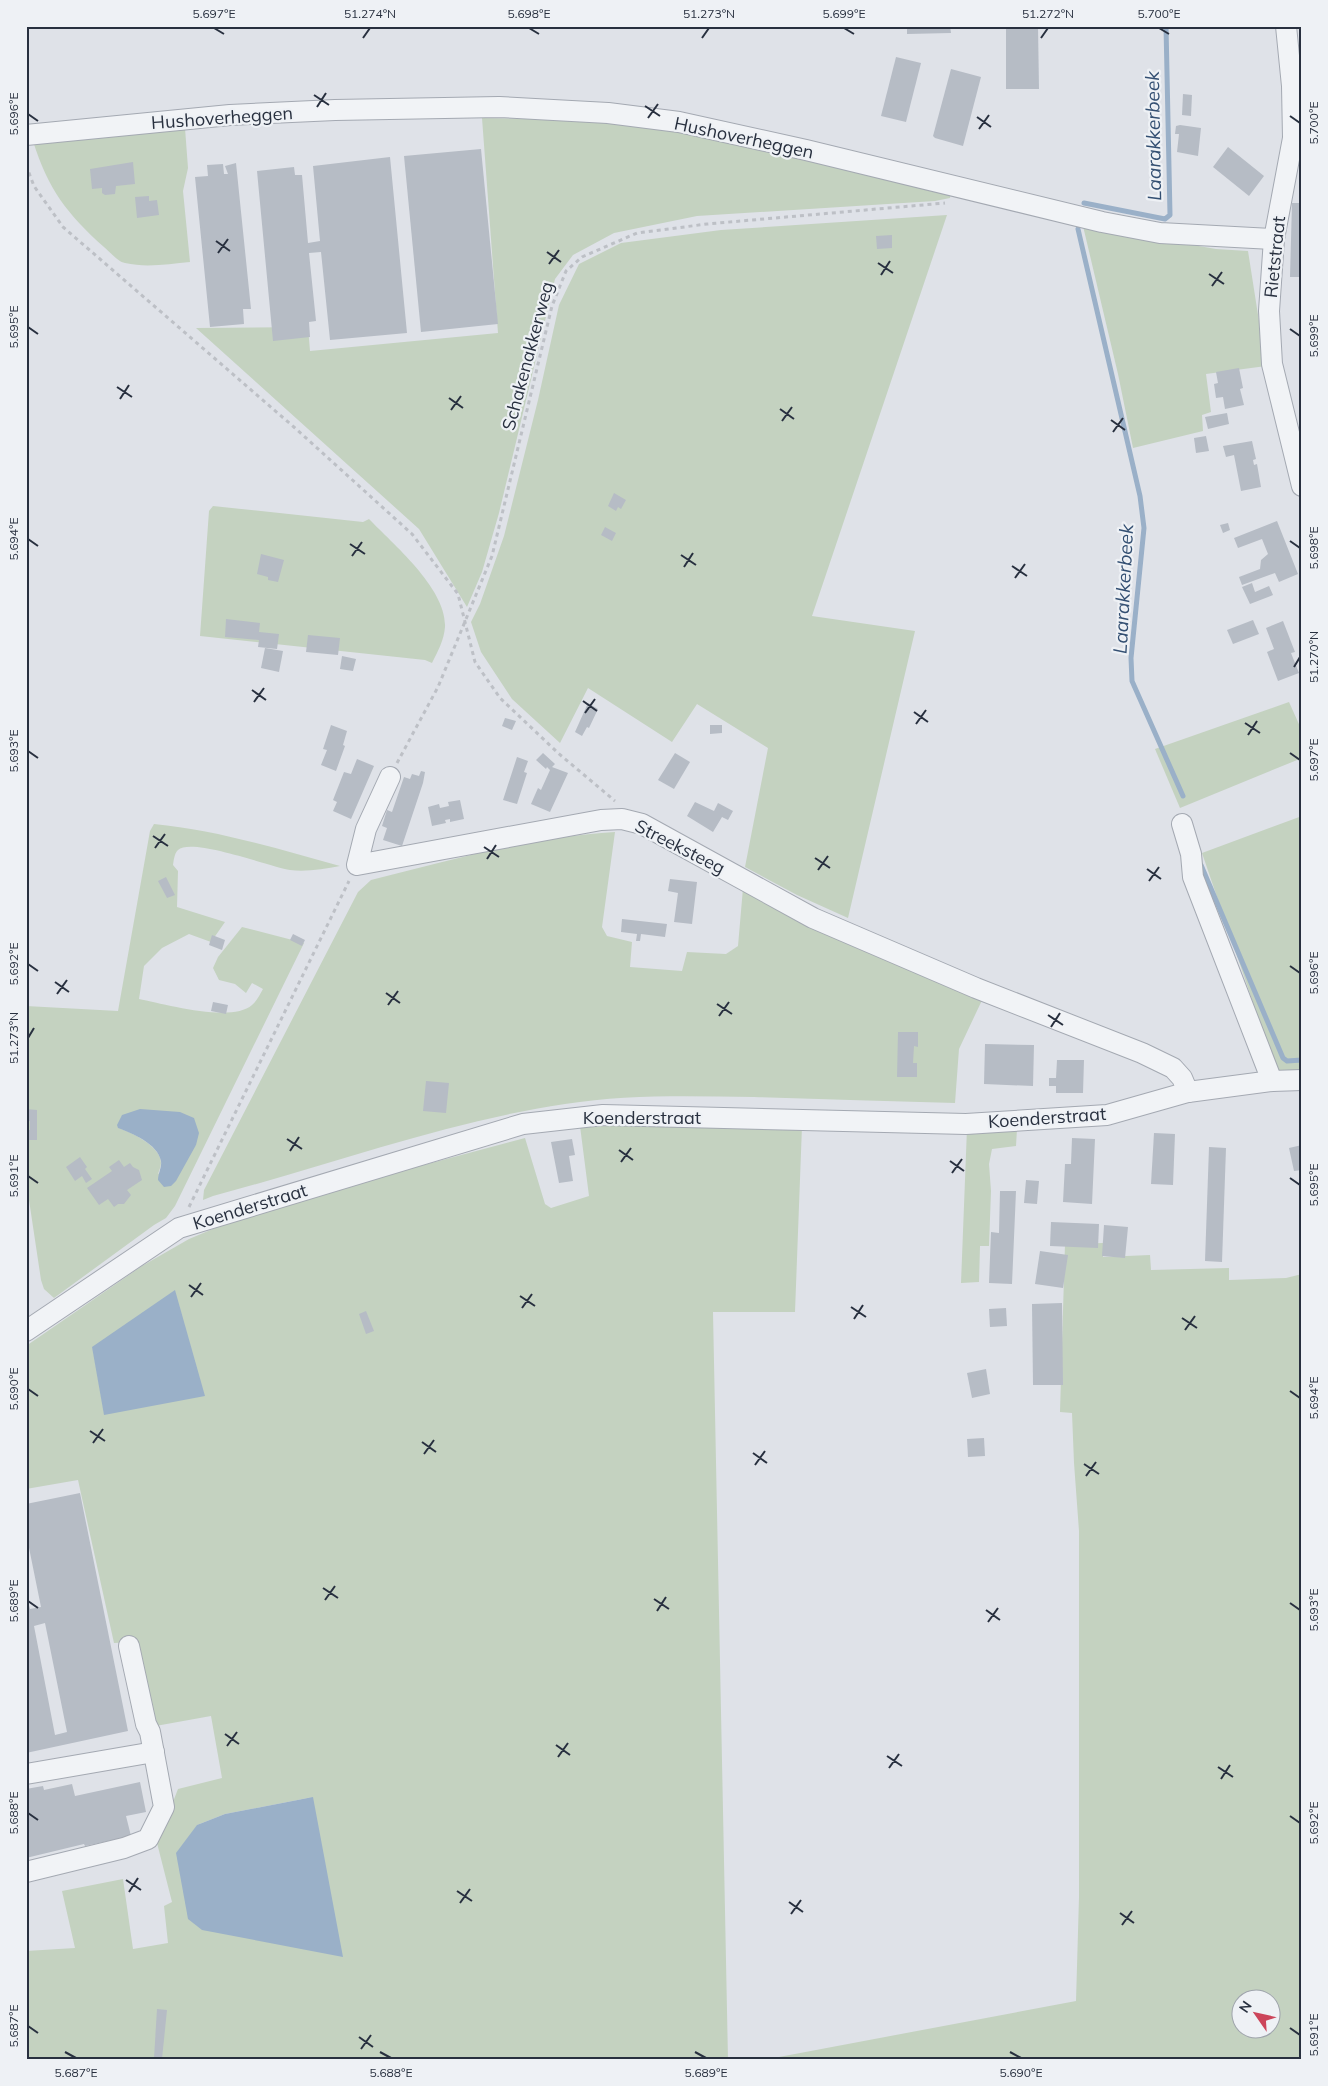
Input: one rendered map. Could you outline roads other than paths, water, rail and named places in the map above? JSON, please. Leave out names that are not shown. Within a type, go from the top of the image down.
[{"type":"street","name":"Rietstraat","points":[[1286,26],[1297,137],[1274,239],[1270,311],[1272,364],[1302,486]]},
{"type":"street","name":"Hushoverheggen","points":[[26,135],[230,115],[336,110],[499,108],[608,113],[679,122],[806,150],[1102,222],[1160,233],[1274,239]]},
{"type":"street","name":"Streeksteeg","points":[[390,777],[366,829],[357,865],[601,820],[622,819],[642,824],[813,918],[976,988],[1142,1053],[1173,1068],[1182,1078],[1188,1092]]},
{"type":"street","points":[[1182,824],[1191,854],[1193,877],[1272,1081]]},
{"type":"street","name":"Koenderstraat","points":[[26,1331],[179,1228],[522,1124],[603,1115],[966,1124],[1107,1115],[1188,1092],[1272,1081],[1302,1080]]},
{"type":"street","points":[[26,1872],[124,1848],[148,1839],[164,1807],[150,1732],[146,1724],[129,1646]]},
{"type":"street","points":[[26,1774],[154,1752]]},
{"type":"water","points":[[140,1109],[180,1112],[194,1118],[199,1133],[196,1145],[176,1181],[171,1186],[164,1187],[158,1180],[161,1161],[155,1149],[144,1140],[118,1128],[117,1125],[122,1115]]},
{"type":"water","points":[[175,1290],[205,1396],[104,1415],[92,1347]]},
{"type":"water","points":[[313,1797],[343,1957],[202,1930],[188,1919],[176,1853],[197,1825],[225,1814]]},
{"type":"waterway","name":"Laarakkerbeek","points":[[1084,203],[1165,219],[1170,215],[1166,26]]},
{"type":"waterway","name":"Laarakkerbeek","points":[[1078,229],[1140,496],[1144,528],[1131,658],[1132,681],[1183,796]]},
{"type":"waterway","name":"Laarakkerbeek","points":[[1201,865],[1283,1058],[1287,1061],[1302,1060]]}]
